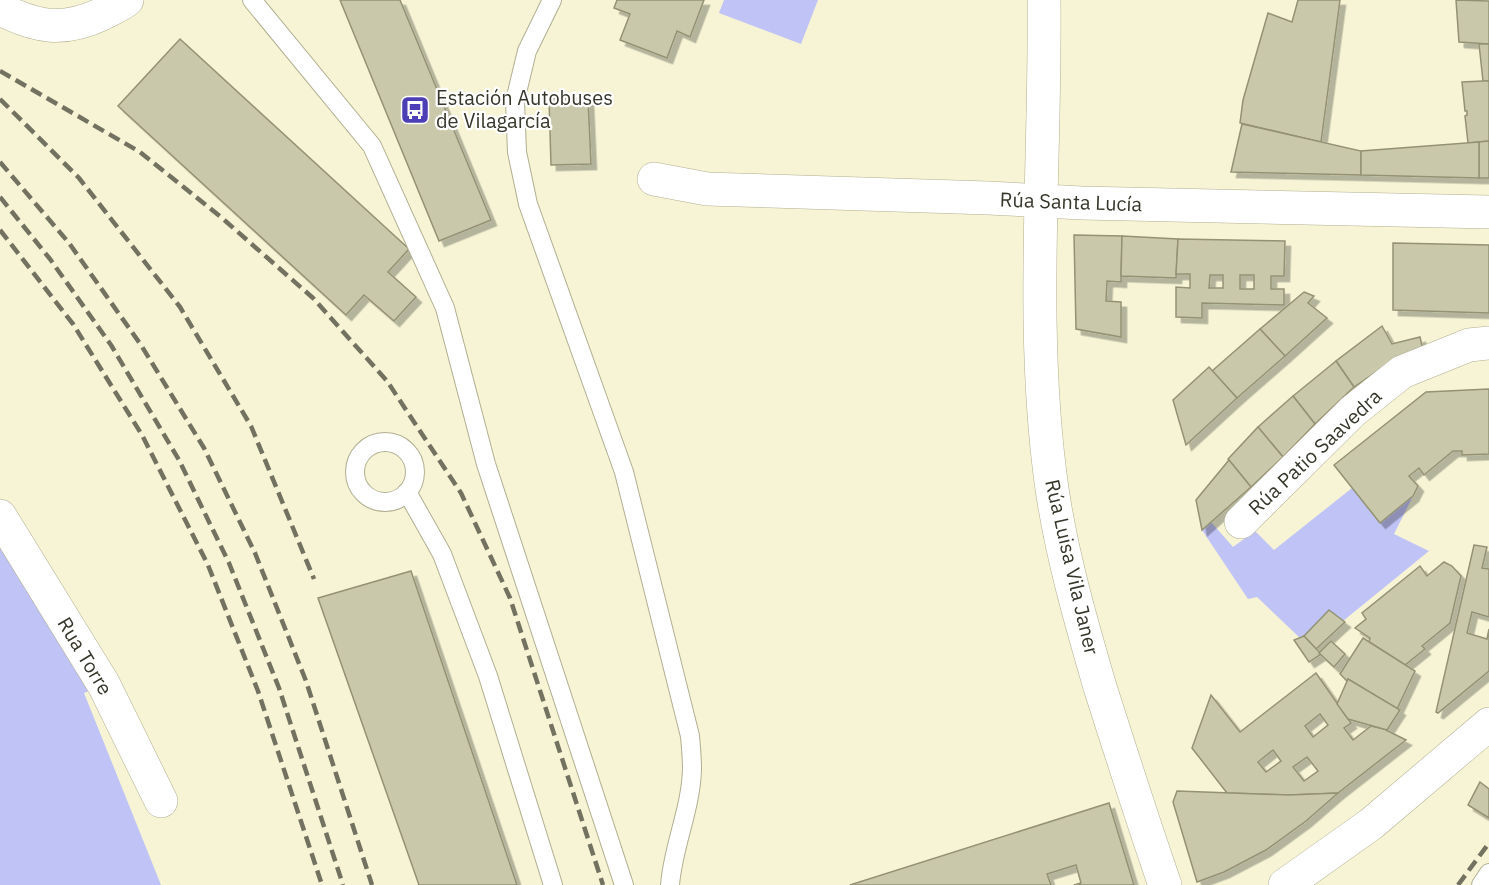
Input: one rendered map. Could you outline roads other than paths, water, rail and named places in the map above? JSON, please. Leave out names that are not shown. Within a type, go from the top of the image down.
[{"type":"street","points":[[0,9],[23,20],[60,27],[89,20],[127,0]]},
{"type":"street","name":"Rúa Luisa Vila Janer","points":[[1044,0],[1040,201],[1044,418],[1053,490],[1066,560],[1084,634],[1130,783],[1165,885]]},
{"type":"street","name":"Rúa Santa Lucía","points":[[654,178],[707,189],[1040,201],[1489,212]]},
{"type":"street","name":"Rúa Patio Saavedra","points":[[1241,522],[1353,411],[1402,372],[1469,345],[1489,343]]},
{"type":"street","name":"Rua Torre","points":[[0,516],[104,685],[161,801]]},
{"type":"street","points":[[1285,885],[1371,824],[1489,724]]},
{"type":"lane","points":[[252,0],[372,146],[445,308],[486,464],[624,885]]},
{"type":"lane","points":[[552,0],[527,51],[515,101],[517,152],[528,204],[624,472],[690,736],[692,770],[674,854],[670,885]]},
{"type":"lane","points":[[407,492],[442,554],[488,676],[553,885]]},
{"type":"lane","points":[[1481,885],[1489,873]]},
{"type":"railway","points":[[0,71],[140,152],[222,218],[313,298],[387,381],[461,493],[510,598],[603,885]]},
{"type":"railway","points":[[0,99],[79,178],[180,307],[251,426],[314,579]]},
{"type":"railway","points":[[0,162],[69,243],[141,345],[204,448],[255,553],[306,681],[372,885]]},
{"type":"railway","points":[[0,197],[50,259],[111,345],[179,460],[229,563],[279,688],[343,885]]},
{"type":"railway","points":[[0,230],[73,324],[142,435],[208,565],[258,691],[322,885]]},
{"type":"railway","points":[[1458,885],[1489,843]]},
{"type":"place","name":"Estación Autobuses de Vilagarcía","points":[[415,110]]}]
